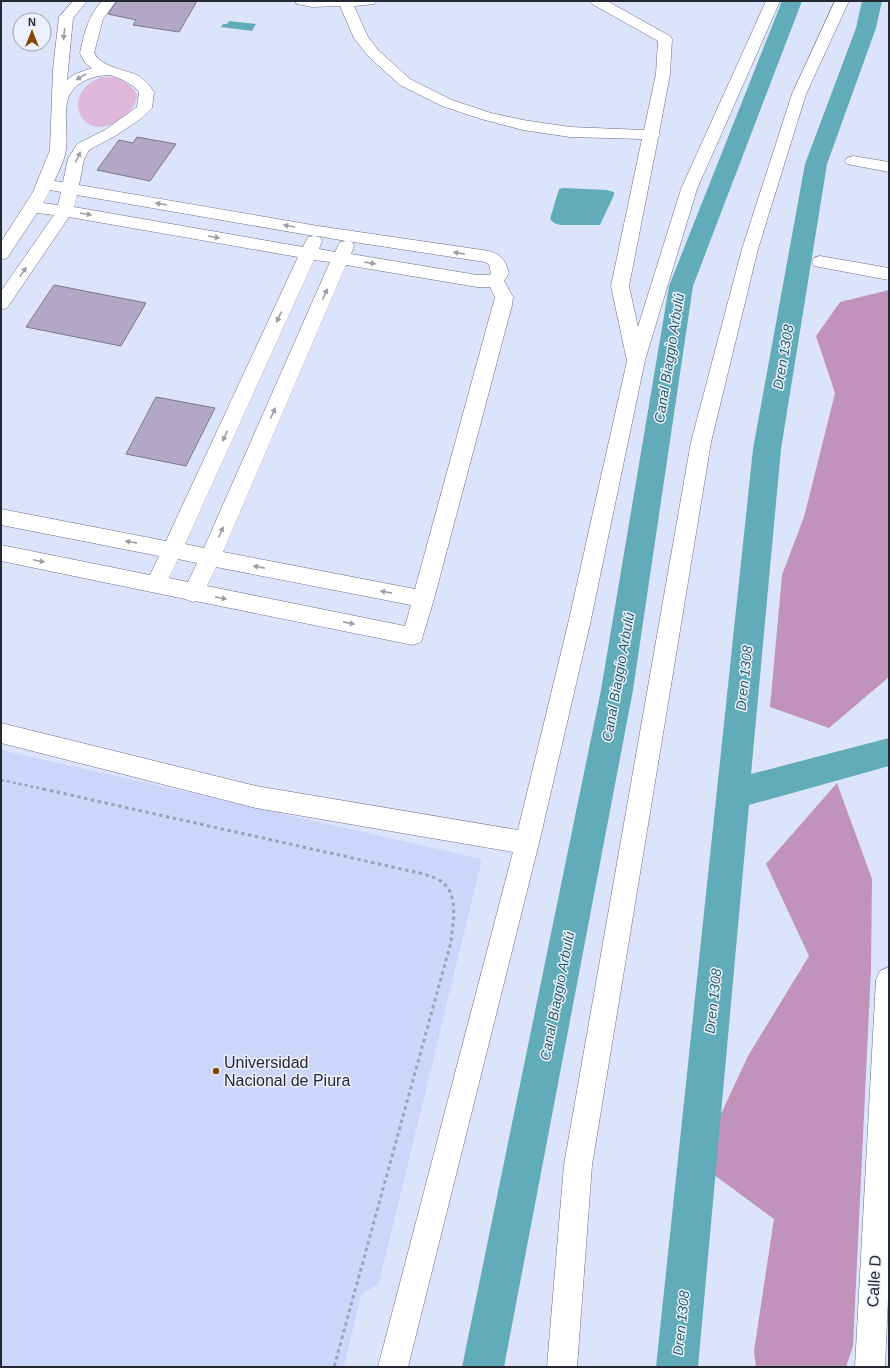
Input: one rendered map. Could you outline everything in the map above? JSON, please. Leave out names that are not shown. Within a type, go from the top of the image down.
[{"type":"street","points":[[1,254],[34,207],[58,150],[61,52],[66,17],[80,1]]},
{"type":"street","points":[[1,304],[65,210],[76,159],[83,147],[110,133],[137,115],[144,108],[147,92],[139,82],[92,62],[87,54],[94,20],[98,12],[109,1]]},
{"type":"street","points":[[302,1],[312,3],[369,1]]},
{"type":"street","points":[[597,1],[665,39],[663,74],[620,286],[636,361]]},
{"type":"street","points":[[392,1367],[527,843],[579,624],[636,361],[689,189],[773,1]]},
{"type":"street","points":[[562,1367],[578,1165],[701,442],[750,249],[799,94],[842,1]]},
{"type":"street","points":[[345,2],[361,38],[373,53],[405,82],[447,103],[486,116],[523,125],[570,132],[652,134]]},
{"type":"street","points":[[59,102],[67,88],[85,74],[95,71],[114,71]]},
{"type":"street","points":[[59,123],[74,132],[94,136],[110,133]]},
{"type":"street","points":[[853,161],[889,167]]},
{"type":"street","points":[[44,184],[318,231],[489,257],[497,261],[500,273],[496,281]]},
{"type":"street","points":[[34,207],[65,210],[341,259],[478,281],[496,281]]},
{"type":"street","points":[[156,585],[318,231]]},
{"type":"street","points":[[193,592],[210,557],[350,236]]},
{"type":"street","points":[[820,262],[889,274]]},
{"type":"street","points":[[1,553],[414,636],[503,305],[504,296],[496,281]]},
{"type":"street","points":[[1,517],[424,599]]},
{"type":"street","points":[[1,733],[256,797],[527,843]]},
{"type":"street","name":"Calle D","points":[[870,1367],[889,980]]},
{"type":"path","points":[[1,780],[424,874],[440,881],[451,893],[454,912],[451,942],[334,1367]]},
{"type":"shaded area","points":[[229,21],[256,24],[252,31],[221,27]]},
{"type":"shaded area","points":[[102,77],[113,77],[122,80],[134,89],[137,94],[134,105],[125,117],[107,126],[95,126],[86,122],[80,114],[78,104],[81,94],[89,84]]},
{"type":"shaded area","points":[[559,189],[607,190],[614,192],[600,225],[560,225],[554,223],[550,219]]},
{"type":"shaded area","points":[[889,290],[889,677],[829,728],[770,707],[782,575],[804,517],[835,393],[816,336],[840,302]]},
{"type":"shaded area","name":"Universidad Nacional de Piura","points":[[1,750],[482,859],[379,1283],[361,1295],[344,1367],[1,1367]]},
{"type":"shaded area","points":[[837,783],[872,879],[871,969],[853,1346],[846,1367],[756,1367],[754,1351],[774,1219],[698,1163],[748,1056],[809,956],[766,864]]},
{"type":"building","points":[[117,1],[197,1],[179,32],[133,25],[136,20],[108,14]]},
{"type":"building","points":[[137,137],[176,144],[150,181],[97,170],[119,140],[133,143]]},
{"type":"building","points":[[54,285],[146,303],[121,346],[26,327]]},
{"type":"building","points":[[156,397],[215,408],[186,466],[126,454]]},
{"type":"waterway","name":"Canal Biaggio Arbulú","points":[[483,1367],[617,690],[681,286],[792,1]]},
{"type":"waterway","name":"Dren 1308","points":[[733,794],[767,449],[816,164],[866,28],[872,1]]},
{"type":"waterway","points":[[733,794],[889,752]]},
{"type":"waterway","name":"Dren 1308","points":[[677,1367],[733,794]]},
{"type":"place","name":"Universidad Nacional de Piura","points":[[216,1071]]}]
